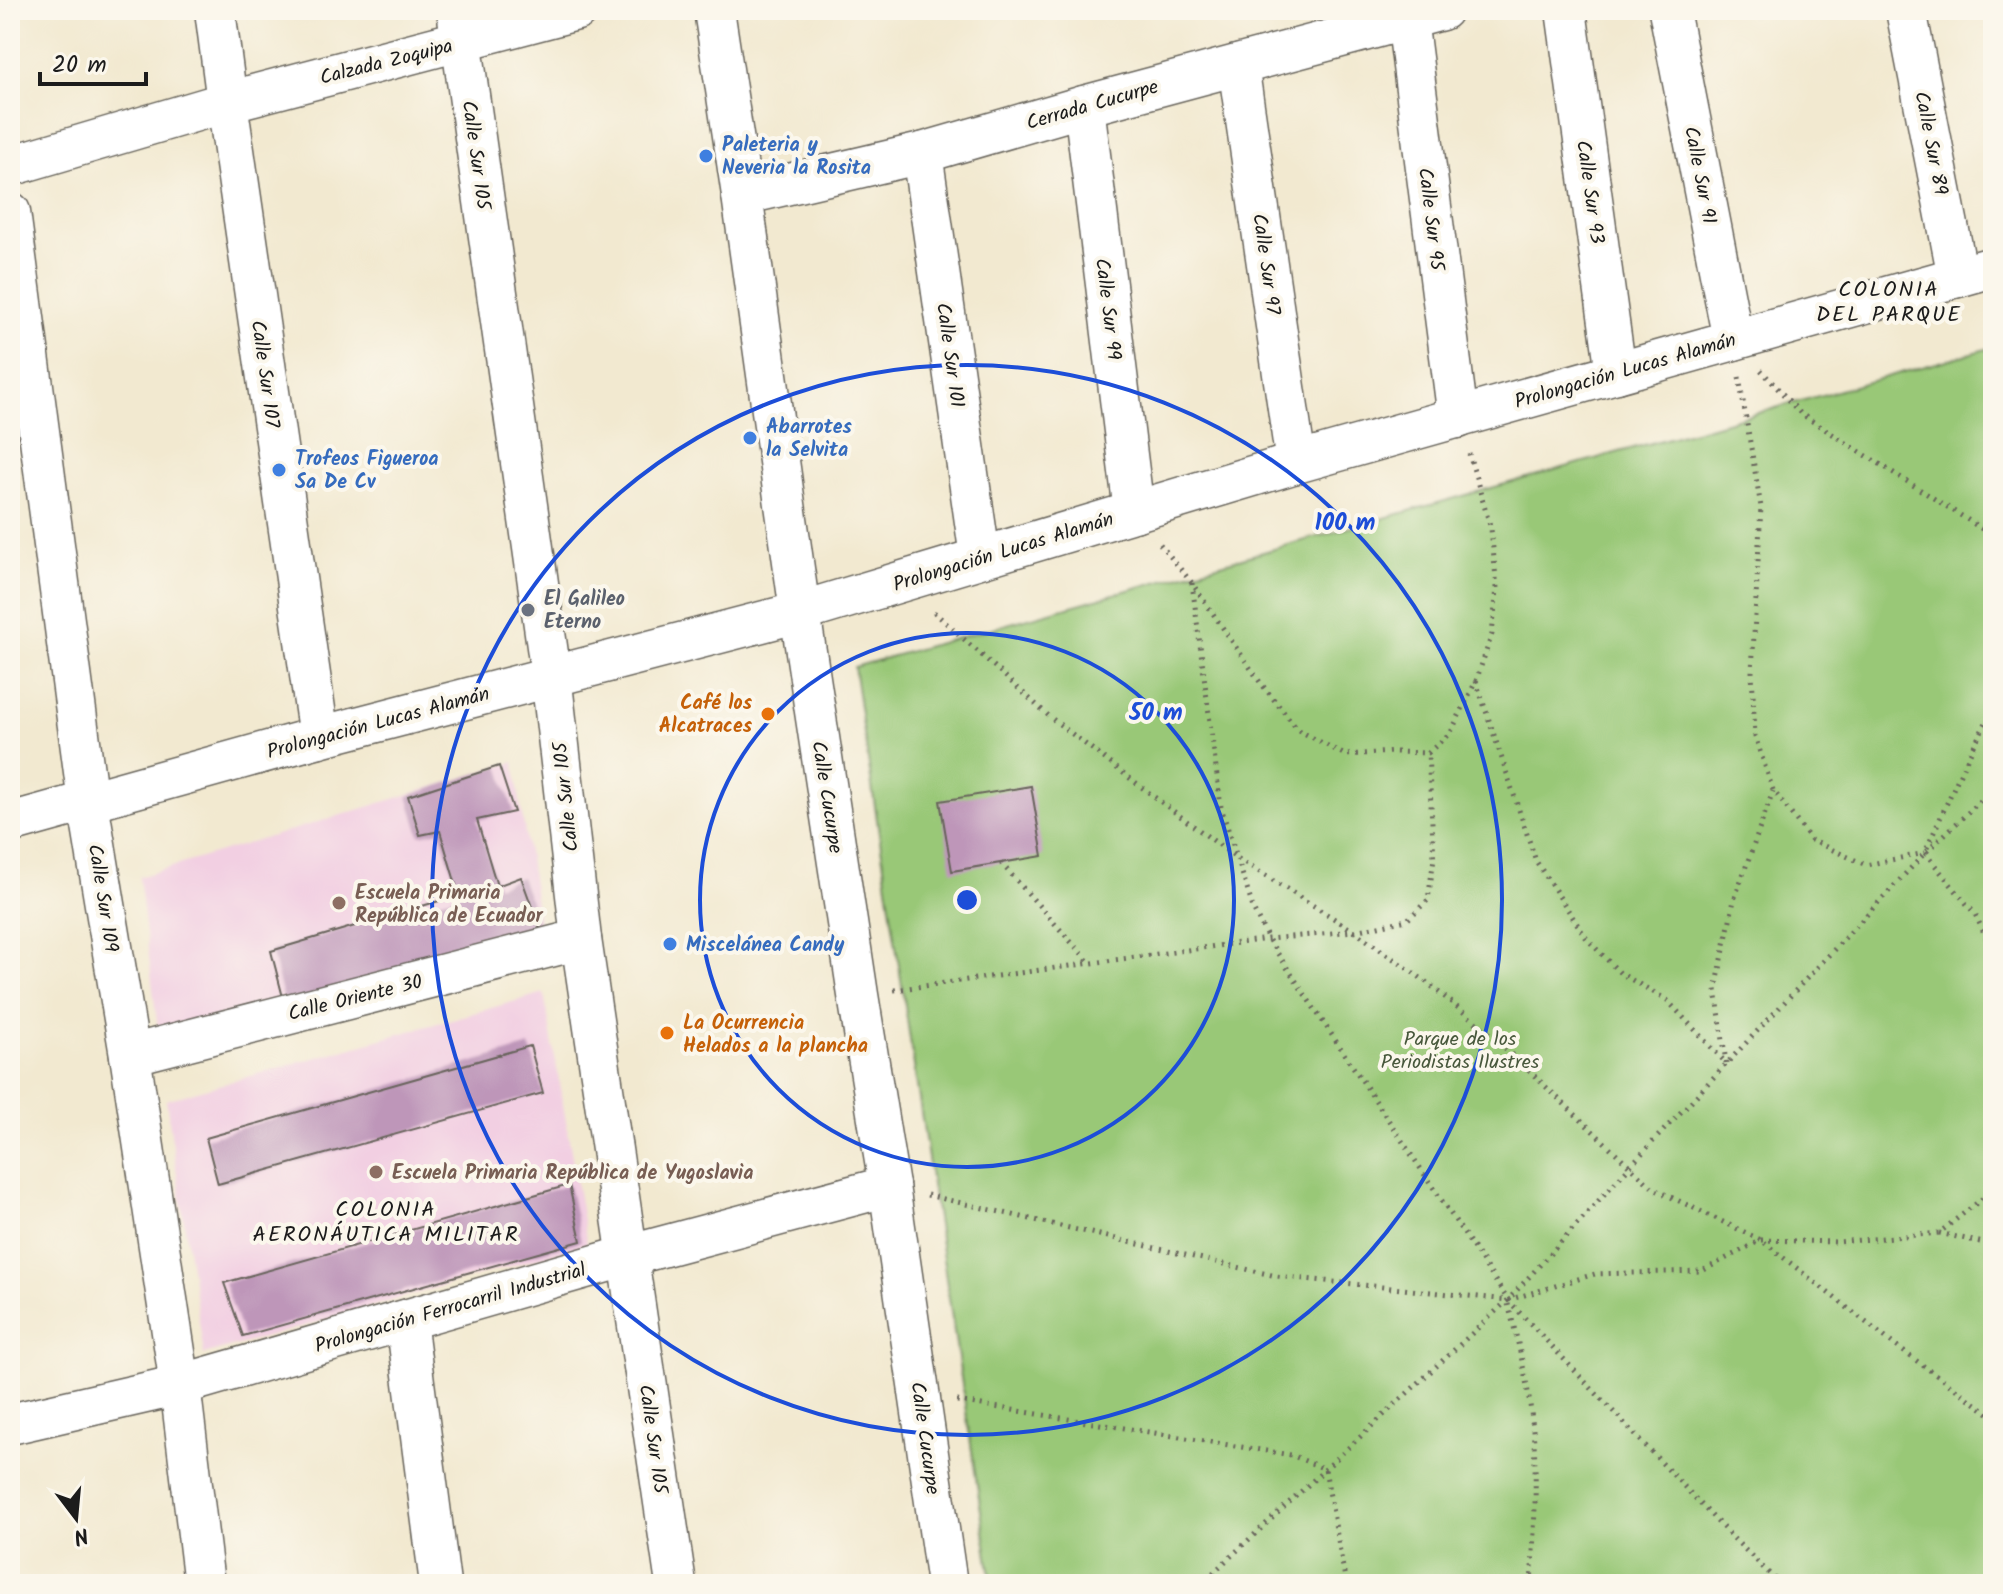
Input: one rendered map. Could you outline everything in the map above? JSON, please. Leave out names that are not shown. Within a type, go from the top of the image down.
[{"type":"street","name":"Calle Sur 107","points":[[215,10],[319,737]]},
{"type":"street","name":"Calzada Zoquipa","points":[[10,166],[227,102],[459,26],[577,10]]},
{"type":"street","name":"Calle Cucurpe","points":[[714,10],[800,612],[947,1584]]},
{"type":"street","name":"Calle Sur 93","points":[[1566,10],[1616,373]]},
{"type":"street","name":"Calle Sur 91","points":[[1669,10],[1733,340]]},
{"type":"street","name":"Calle Sur 89","points":[[1906,10],[1976,272]]},
{"type":"street","name":"Cerrada Cucurpe","points":[[742,195],[922,153],[1424,15]]},
{"type":"street","name":"Calle Sur 95","points":[[1424,15],[1458,418]]},
{"type":"street","name":"Calle Sur 105","points":[[459,26],[551,675],[581,939],[676,1584]]},
{"type":"street","name":"Calle Sur 97","points":[[1238,65],[1296,463]]},
{"type":"street","name":"Calle Sur 99","points":[[1084,106],[1134,512]]},
{"type":"street","name":"Calle Sur 101","points":[[922,153],[980,557]]},
{"type":"street","name":"Calle Sur 109","points":[[10,212],[88,802],[180,1385],[204,1584]]},
{"type":"street","name":"Prolongación Lucas Alamán","points":[[10,823],[551,675],[800,612],[1296,463],[1976,272]]},
{"type":"street","name":"Calle Oriente 30","points":[[130,1055],[581,939]]},
{"type":"street","name":"Prolongación Ferrocarril Industrial","points":[[10,1424],[180,1385],[627,1256],[889,1186]]},
{"type":"street","points":[[406,1320],[440,1584]]},
{"type":"path","points":[[1733,340],[1801,414],[1993,536]]},
{"type":"path","points":[[1733,340],[1761,507],[1752,671],[1755,736],[1773,790],[1811,840],[1866,865],[1925,853]]},
{"type":"path","points":[[1134,512],[1192,583],[1260,682],[1298,730],[1345,755],[1428,753],[1451,732],[1476,681],[1492,634],[1497,588],[1491,529],[1458,418]]},
{"type":"path","points":[[901,582],[1050,717],[1165,805],[1237,858],[1354,931],[1425,981],[1489,1033],[1654,1189],[1761,1240],[1896,1346],[1993,1416]]},
{"type":"path","points":[[1192,583],[1221,807],[1254,911],[1268,939],[1508,1300],[1780,1584]]},
{"type":"path","points":[[1476,681],[1536,861],[1587,939],[1620,973],[1667,1000],[1726,1063]]},
{"type":"path","points":[[1925,853],[1993,709]]},
{"type":"path","points":[[858,995],[1268,939],[1354,931],[1407,920],[1428,900],[1434,858],[1428,753]]},
{"type":"path","points":[[1201,1584],[1508,1300],[1925,853],[1993,789]]},
{"type":"path","points":[[1726,1063],[1716,989],[1734,900],[1773,790]]},
{"type":"path","points":[[1925,853],[1975,914],[1993,952]]},
{"type":"path","points":[[1001,863],[1090,963]]},
{"type":"path","points":[[889,1186],[1276,1276],[1508,1300],[1595,1274],[1702,1271],[1761,1240],[1838,1242],[1939,1233],[1993,1245]]},
{"type":"path","points":[[1939,1233],[1993,1190]]},
{"type":"path","points":[[1508,1300],[1524,1365],[1534,1442],[1535,1521],[1531,1584]]},
{"type":"path","points":[[920,1395],[1291,1455],[1325,1469]]},
{"type":"path","points":[[1325,1469],[1346,1584]]},
{"type":"shaded area","name":"Escuela Primaria República de Ecuador","points":[[514,762],[540,929],[159,1038],[139,877]]},
{"type":"shaded area","name":"Escuela Primaria República de Yugoslavia","points":[[544,993],[587,1244],[204,1355],[166,1100]]},
{"type":"green space","name":"Parque de los Periodistas Ilustres","points":[[1993,347],[1993,1584],[992,1584],[854,667]]},
{"type":"building","name":"Escuela Primaria República de Ecuador","points":[[499,766],[514,812],[477,820],[497,886],[521,877],[540,929],[285,1005],[271,951],[459,895],[440,831],[420,835],[408,796]]},
{"type":"building","points":[[1031,786],[1043,856],[952,871],[940,801]]},
{"type":"building","points":[[530,1046],[543,1093],[218,1184],[206,1138]]},
{"type":"building","points":[[569,1185],[581,1241],[243,1336],[224,1283]]},
{"type":"place","name":"Paleteria y Neveria la Rosita","points":[[706,156]]},
{"type":"place","name":"Abarrotes la Selvita","points":[[750,438]]},
{"type":"place","name":"Trofeos Figueroa Sa De Cv","points":[[279,470]]},
{"type":"place","name":"El Galileo Eterno","points":[[528,610]]},
{"type":"place","name":"Café los Alcatraces","points":[[768,714]]},
{"type":"place","name":"Escuela Primaria República de Ecuador","points":[[339,903]]},
{"type":"place","name":"Miscelánea Candy","points":[[670,944]]},
{"type":"place","name":"La Ocurrencia Helados a la plancha","points":[[667,1033]]},
{"type":"place","name":"Escuela Primaria República de Yugoslavia","points":[[376,1172]]},
{"type":"district","name":"COLONIA DEL PARQUE","points":[[1889,300]]},
{"type":"district","name":"COLONIA AERONÁUTICA MILITAR","points":[[386,1220]]}]
